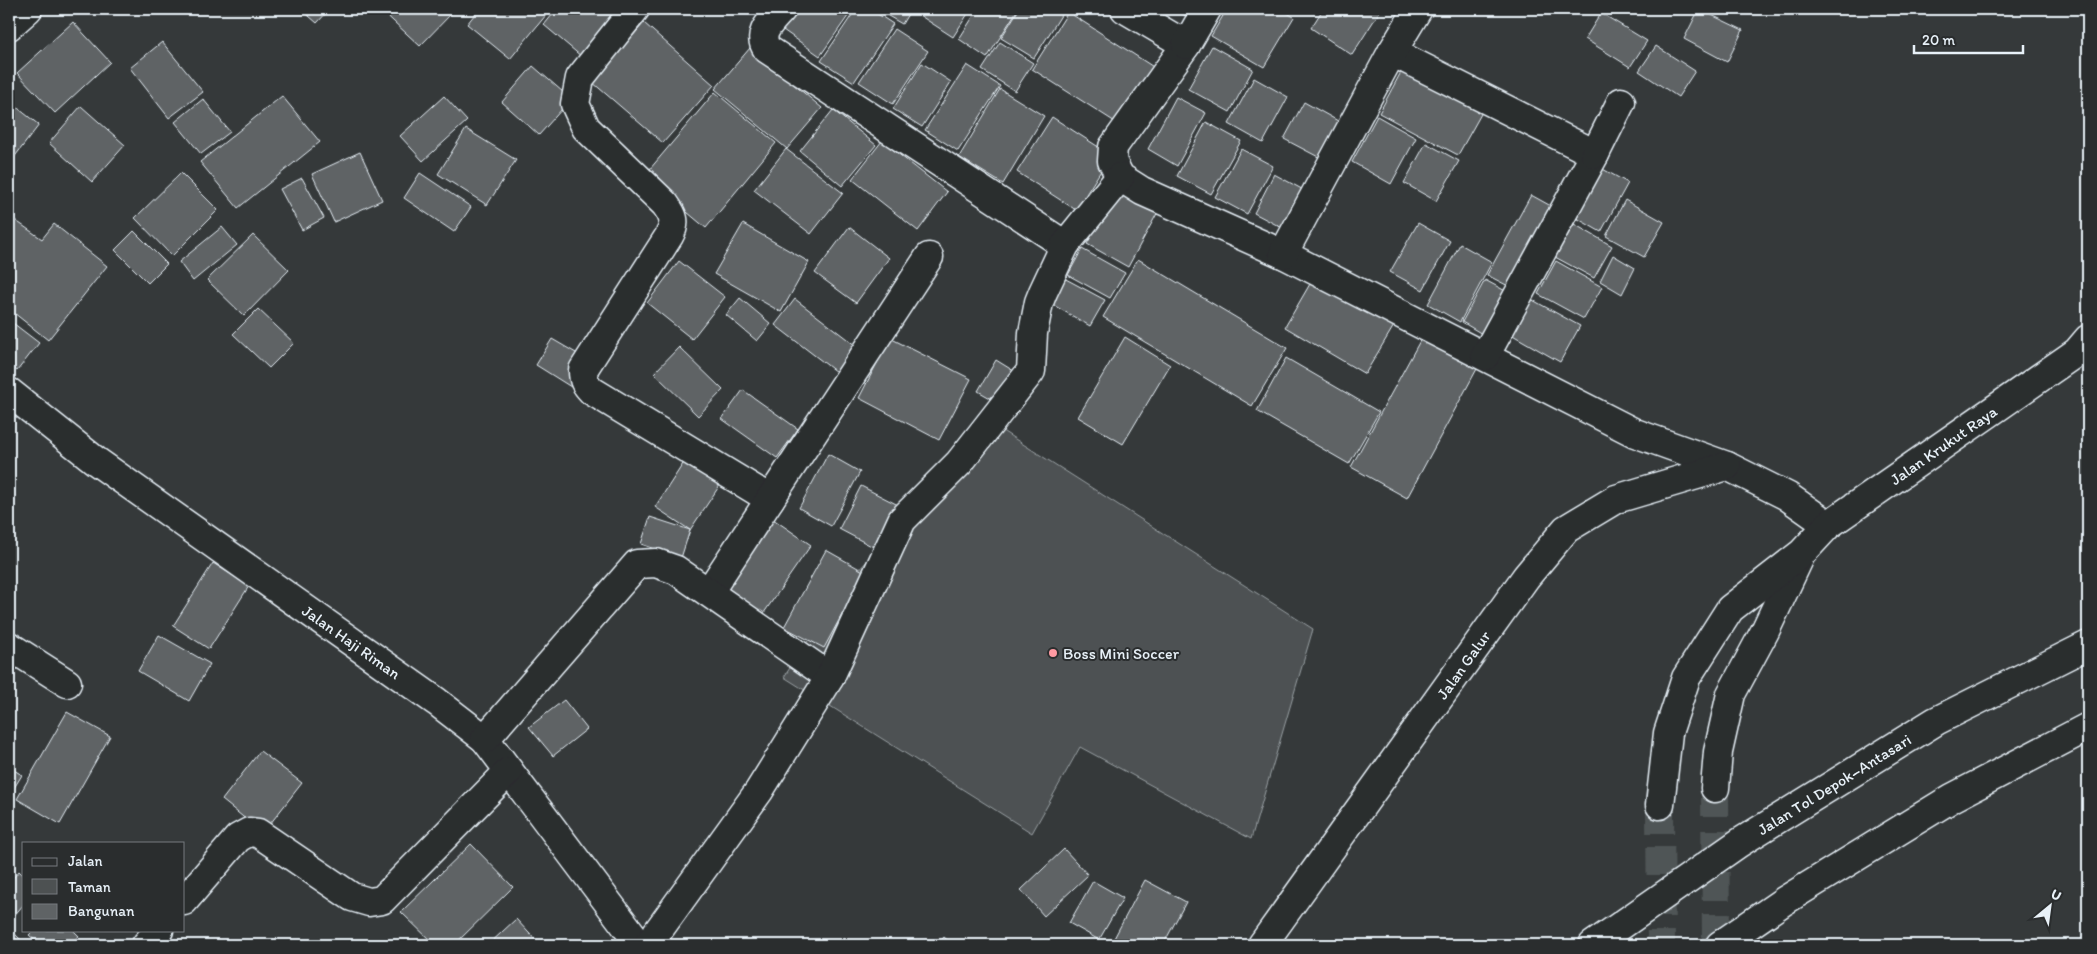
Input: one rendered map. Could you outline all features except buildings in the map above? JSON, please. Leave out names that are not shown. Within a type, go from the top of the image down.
[{"type":"main road","points":[[9,26],[28,9]]},
{"type":"main road","points":[[635,9],[580,78],[575,104],[586,128],[665,204],[674,215],[674,225],[669,236],[583,370],[583,377],[585,384],[592,391],[770,499]]},
{"type":"main road","points":[[782,9],[762,34],[762,42],[767,49],[1065,244]]},
{"type":"main road","points":[[1124,9],[1186,45]]},
{"type":"main road","points":[[1207,9],[1186,45],[1113,147],[1112,161],[1120,177],[1142,191],[1283,254],[1635,433],[1727,466],[1787,496],[1828,524]]},
{"type":"main road","points":[[1283,254],[1392,52],[1418,9]]},
{"type":"main road","points":[[1392,52],[1595,154]]},
{"type":"main road","points":[[1485,356],[1595,154],[1621,102]]},
{"type":"main road","points":[[648,945],[759,791],[830,678],[902,520],[959,463],[1031,371],[1033,333],[1039,302],[1065,244],[1120,177]]},
{"type":"main road","points":[[709,592],[929,257]]},
{"type":"main road","name":"Jalan Krukut Raya","points":[[1660,804],[1668,733],[1686,678],[1730,609],[1802,553],[1828,524],[2077,352],[2088,339]]},
{"type":"main road","name":"Jalan Haji Riman","points":[[9,392],[96,461],[438,702],[485,738],[640,945]]},
{"type":"main road","name":"Jalan Galur","points":[[1262,945],[1526,577],[1566,530],[1616,499],[1727,466]]},
{"type":"main road","name":"Jalan Krukut Raya","points":[[1715,788],[1718,752],[1731,694],[1765,631],[1802,553]]},
{"type":"main road","points":[[485,738],[637,564],[656,563],[676,570],[830,678]]},
{"type":"main road","name":"Jalan Tol Depok–Antasari","points":[[1592,945],[1739,843],[1936,721],[2088,645]]},
{"type":"main road","points":[[9,646],[67,683]]},
{"type":"main road","points":[[1720,945],[1784,902],[1952,798],[2088,728]]},
{"type":"main road","points":[[185,901],[238,838],[249,832],[258,833],[352,897],[369,902],[382,900],[509,771]]},
{"type":"main road","points":[[146,945],[157,932]]},
{"type":"green space","name":"Boss Mini Soccer","points":[[993,425],[1313,629],[1251,839],[1080,747],[1032,833],[784,677],[844,586]]},
{"type":"tunnel","points":[[1715,788],[1716,945]]},
{"type":"tunnel","points":[[1660,805],[1661,945]]},
{"type":"place","name":"Boss Mini Soccer","points":[[1053,653]]}]
